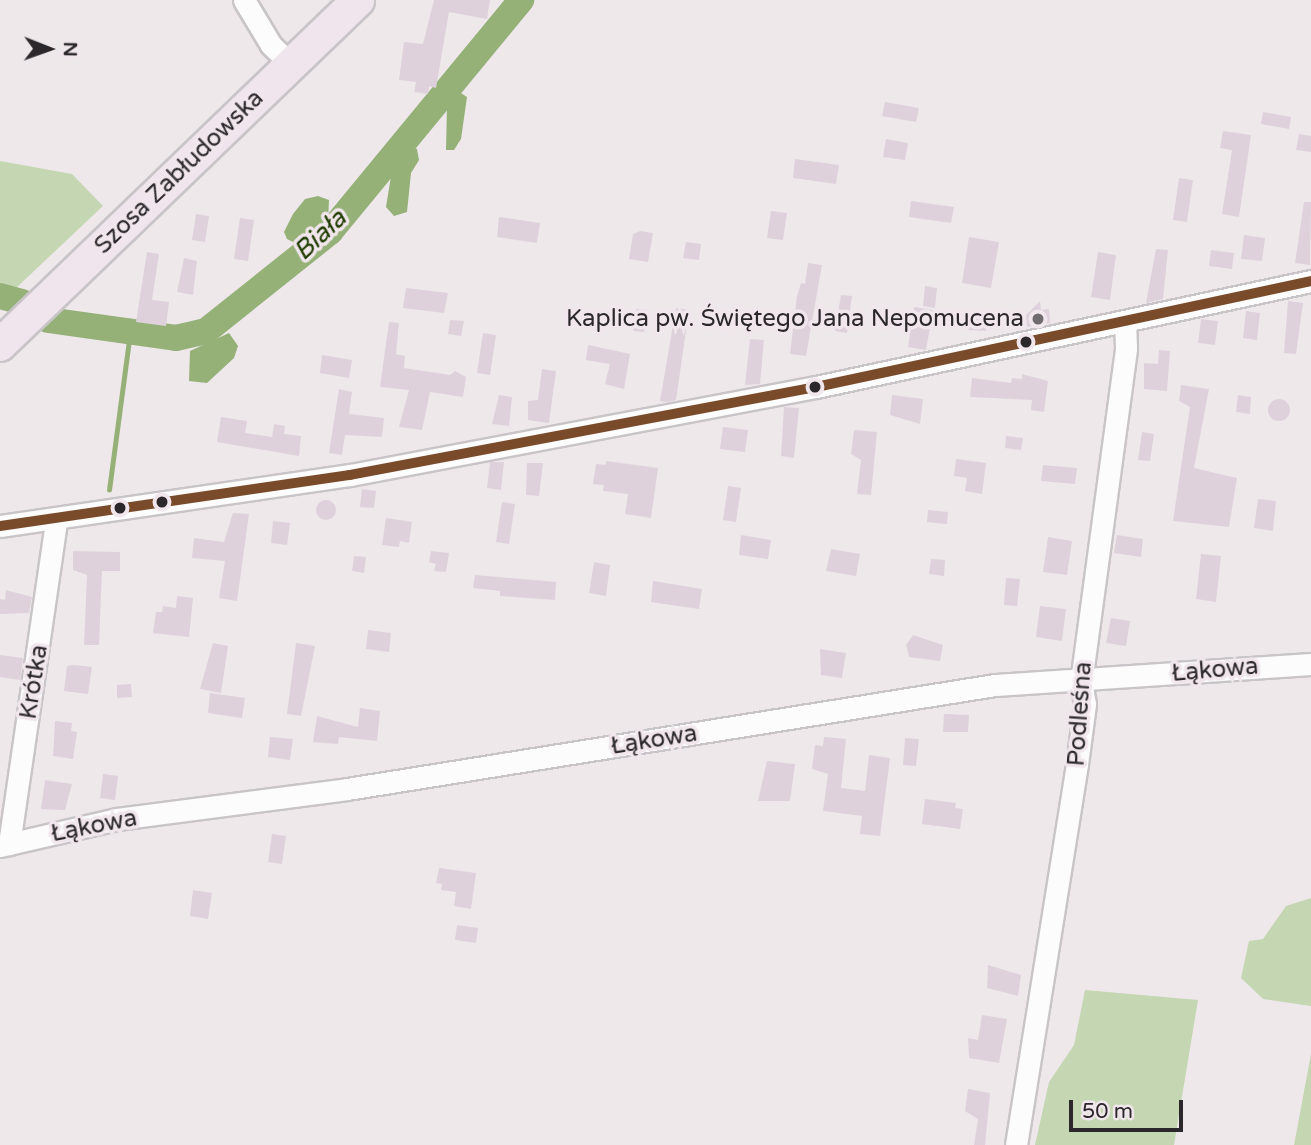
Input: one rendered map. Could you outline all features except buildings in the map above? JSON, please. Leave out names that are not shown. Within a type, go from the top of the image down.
[{"type":"highway","name":"Szosa Zabłudowska","points":[[0,345],[358,0]]},
{"type":"street","points":[[244,0],[271,45],[291,64]]},
{"type":"street","points":[[0,526],[56,520],[350,475],[816,387],[1125,323],[1311,281]]},
{"type":"street","name":"Podleśna","points":[[1016,1145],[1085,704],[1081,682],[1126,348],[1125,323]]},
{"type":"street","name":"Krótka","points":[[4,845],[56,520]]},
{"type":"street","name":"Łąkowa","points":[[4,845],[117,819],[361,786],[995,685],[1081,682],[1311,664]]},
{"type":"shaded area","points":[[461,93],[467,97],[461,139],[454,150],[446,150],[447,105]]},
{"type":"shaded area","points":[[409,147],[417,149],[419,160],[411,173],[407,212],[394,216],[386,207],[391,176]]},
{"type":"shaded area","points":[[0,161],[72,174],[103,206],[16,288],[0,285]]},
{"type":"shaded area","points":[[318,196],[329,200],[328,220],[297,244],[287,239],[284,232],[293,214],[305,199]]},
{"type":"shaded area","points":[[229,333],[238,346],[234,358],[207,383],[189,381],[190,351]]},
{"type":"shaded area","points":[[1311,898],[1311,1006],[1263,999],[1241,978],[1249,941],[1263,939],[1286,906]]},
{"type":"shaded area","points":[[1085,990],[1198,1000],[1174,1145],[1035,1145],[1049,1082],[1074,1045]]},
{"type":"shaded area","points":[[1311,1054],[1311,1145],[1294,1145]]},
{"type":"waterway","name":"Biała","points":[[48,320],[176,338],[206,331],[330,232],[521,0]]},
{"type":"waterway","name":"Biała","points":[[0,296],[22,302]]},
{"type":"waterway","points":[[109,490],[130,333]]},
{"type":"transit line","points":[[0,526],[350,475],[816,387],[1311,281]]},
{"type":"place","name":"Kaplica pw. Świętego Jana Nepomucena","points":[[1038,319]]}]
